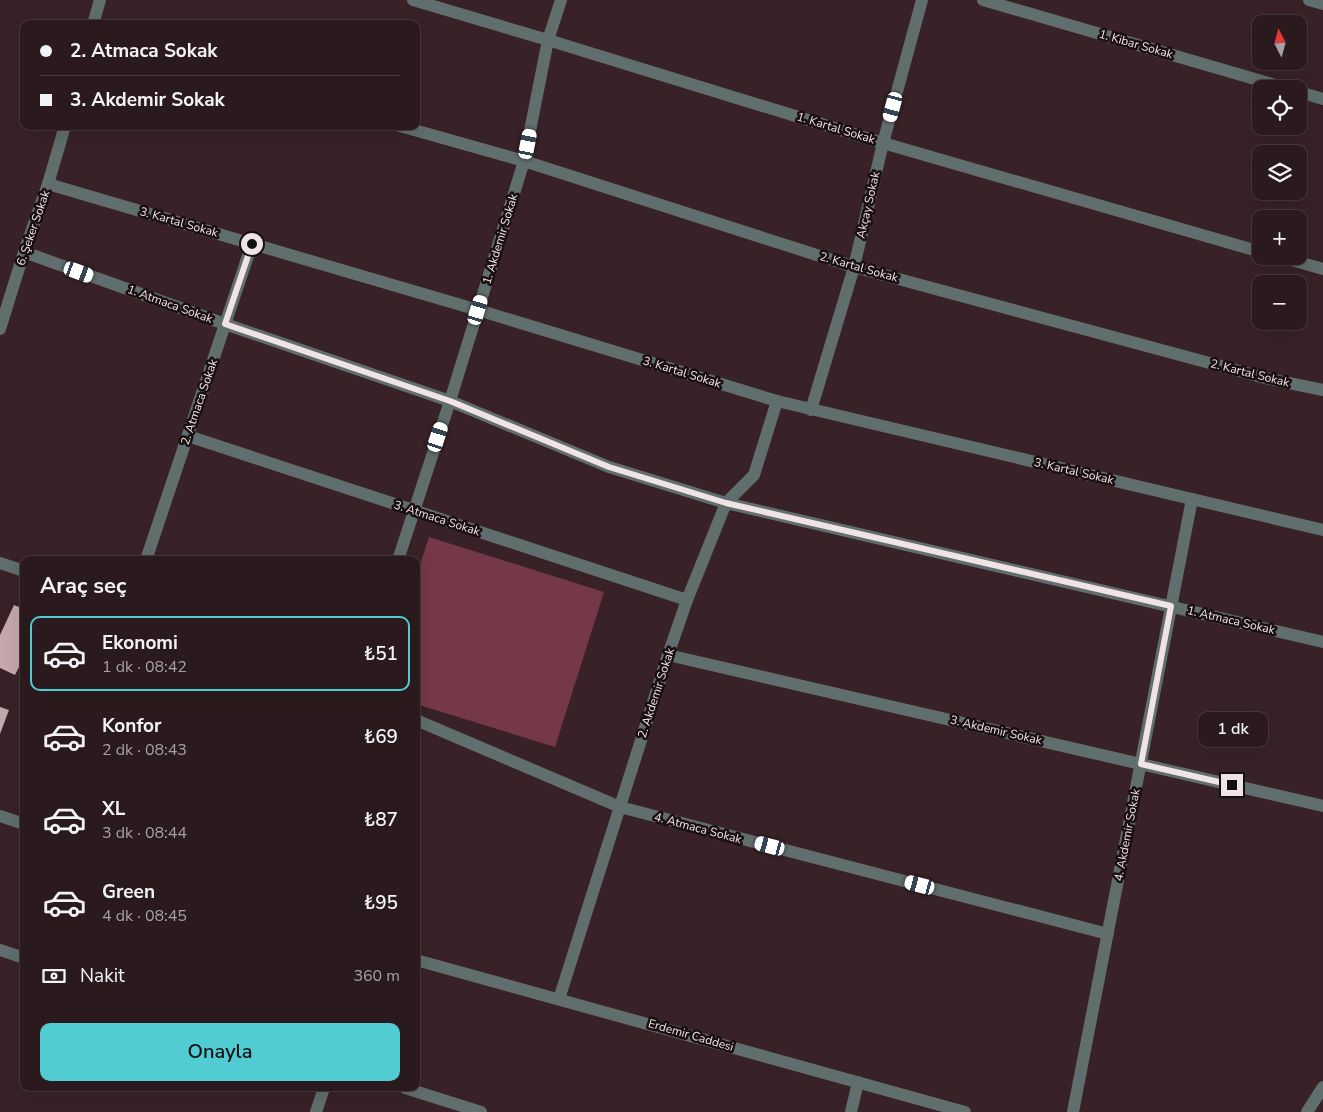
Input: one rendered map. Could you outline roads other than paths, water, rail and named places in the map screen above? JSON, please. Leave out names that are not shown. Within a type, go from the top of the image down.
[{"type":"street","points":[[94,20],[100,0]]},
{"type":"street","name":"1. Kartal Sokak","points":[[412,0],[883,143],[1252,249]]},
{"type":"street","name":"1. Akdemir Sokak","points":[[399,556],[450,401],[524,161],[548,40],[561,0]]},
{"type":"street","name":"Akçay Sokak","points":[[811,410],[854,267],[883,143],[922,0]]},
{"type":"street","name":"1. Kibar Sokak","points":[[983,0],[1258,80]]},
{"type":"street","points":[[1309,0],[1323,4]]},
{"type":"street","points":[[1307,94],[1323,99]]},
{"type":"street","name":"6. Şeker Sokak","points":[[0,329],[64,130]]},
{"type":"street","name":"2. Kartal Sokak","points":[[414,130],[524,161],[854,267],[1256,375],[1323,390]]},
{"type":"street","name":"3. Kartal Sokak","points":[[48,184],[478,310],[777,401],[1323,530]]},
{"type":"street","name":"2. Atmaca Sokak","points":[[147,556],[252,244]]},
{"type":"street","name":"1. Atmaca Sokak","points":[[24,252],[225,324],[450,401],[609,467],[726,503],[1323,642]]},
{"type":"street","points":[[1307,264],[1323,269]]},
{"type":"street","name":"2. Akdemir Sokak","points":[[559,999],[687,600],[726,503],[754,475],[777,401]]},
{"type":"street","name":"3. Atmaca Sokak","points":[[188,436],[687,600]]},
{"type":"street","name":"4. Akdemir Sokak","points":[[1074,1112],[1192,499]]},
{"type":"street","points":[[0,563],[20,570]]},
{"type":"street","name":"3. Akdemir Sokak","points":[[668,655],[1323,806]]},
{"type":"street","name":"4. Atmaca Sokak","points":[[420,722],[620,807],[1108,934]]},
{"type":"street","points":[[0,816],[20,823]]},
{"type":"street","points":[[0,950],[20,957]]},
{"type":"street","name":"Erdemir Caddesi","points":[[420,961],[965,1112]]},
{"type":"street","points":[[851,1112],[858,1082]]},
{"type":"street","points":[[1307,1112],[1323,1087]]},
{"type":"street","points":[[316,1112],[323,1091]]},
{"type":"street","points":[[414,1091],[480,1112]]}]
